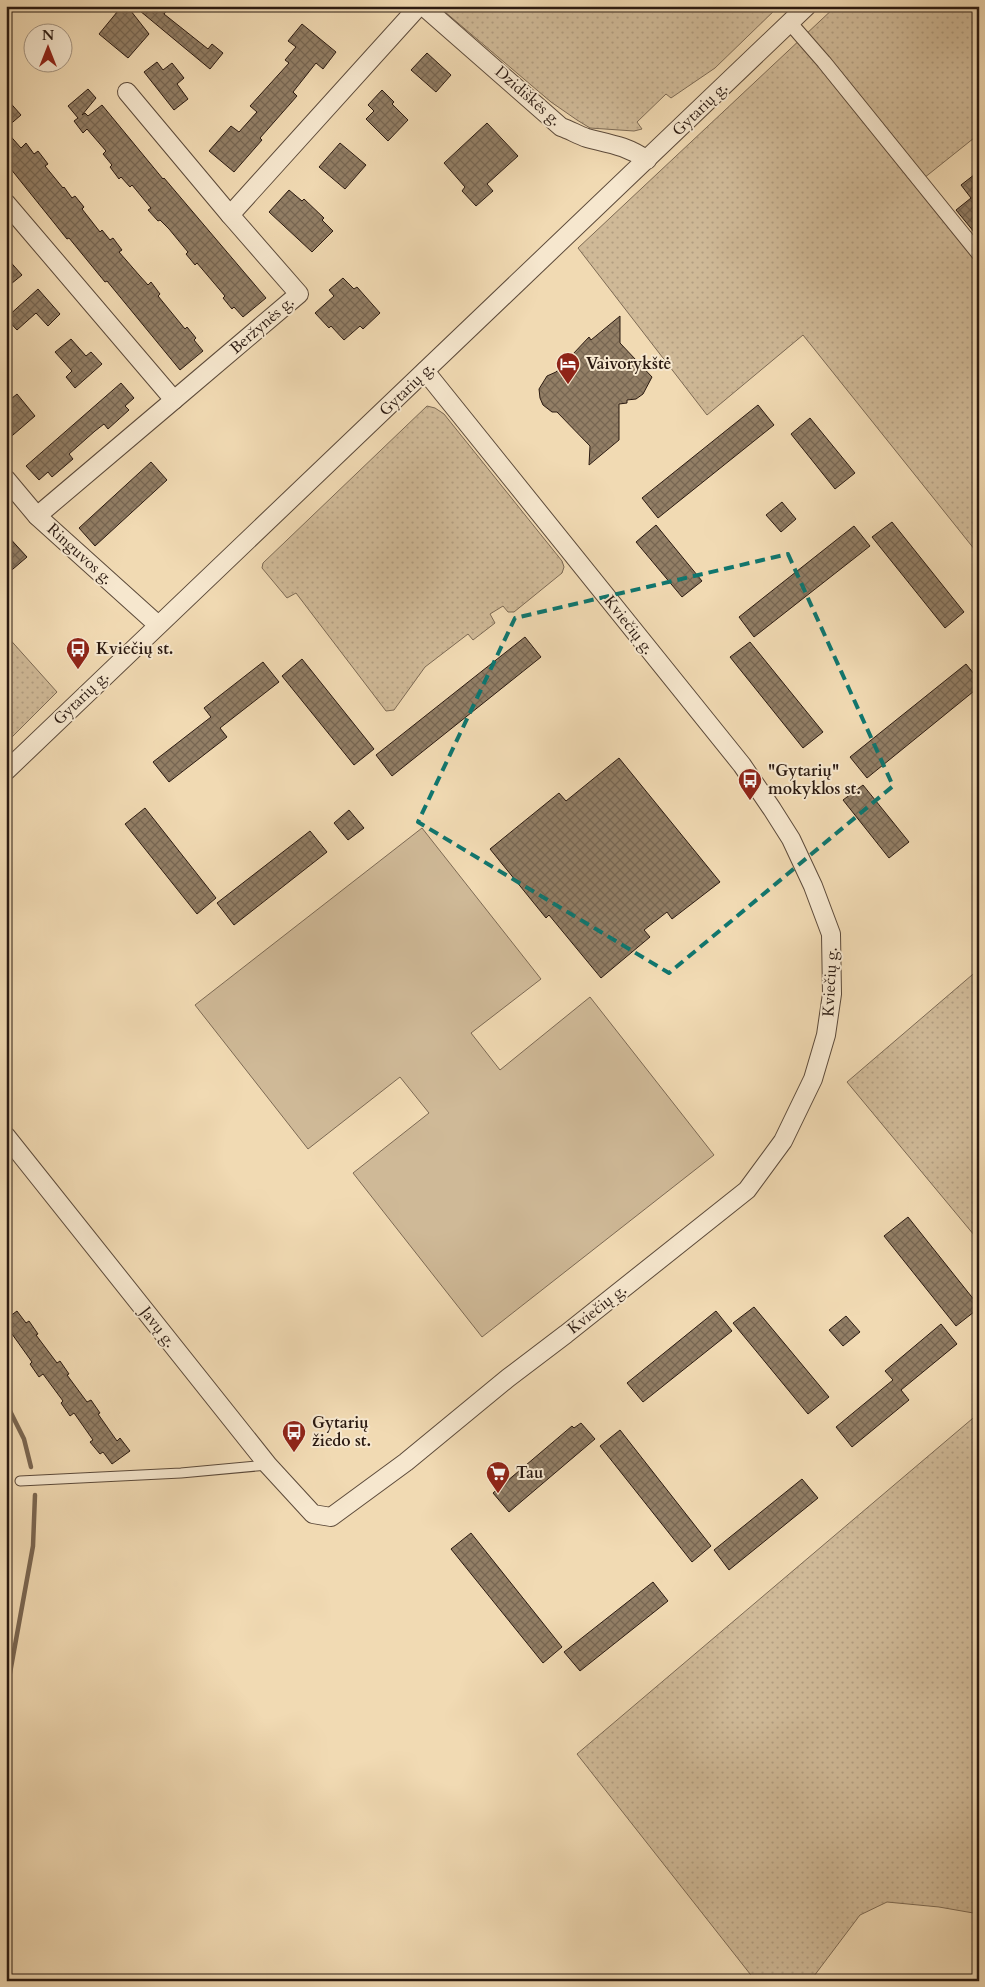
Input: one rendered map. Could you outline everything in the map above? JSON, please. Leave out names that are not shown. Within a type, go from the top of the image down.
[{"type":"street","points":[[127,92],[230,216],[419,6]]},
{"type":"street","name":"Dzidiškės g.","points":[[423,6],[561,127],[585,137],[633,150],[647,160]]},
{"type":"street","name":"Gytarių g.","points":[[6,770],[807,6]]},
{"type":"street","points":[[790,23],[824,62],[979,254]]},
{"type":"street","points":[[6,203],[174,400],[38,516]]},
{"type":"street","name":"Beržynės g.","points":[[174,400],[299,294],[230,216]]},
{"type":"street","name":"Kviečių g.","points":[[314,1514],[331,1517],[361,1495],[747,1190],[783,1141],[813,1079],[826,1035],[832,994],[832,934],[813,886],[791,839],[772,809],[742,765],[425,371]]},
{"type":"street","name":"Ringuvos g.","points":[[6,479],[38,516],[158,624]]},
{"type":"street","name":"Javų g.","points":[[6,1136],[268,1465],[314,1514]]},
{"type":"lane","points":[[20,1481],[181,1473],[268,1465]]},
{"type":"highlighted area","points":[[788,554],[893,786],[669,973],[418,822],[515,618]]},
{"type":"shaded area","points":[[438,6],[779,6],[715,68],[671,98],[666,94],[637,122],[642,129],[634,131],[590,128],[577,120],[551,102]]},
{"type":"shaded area","points":[[836,6],[979,6],[979,134],[919,182],[979,254],[979,555],[803,335],[707,415],[578,248]]},
{"type":"shaded area","points":[[427,406],[435,408],[444,414],[562,561],[564,567],[562,573],[514,612],[508,612],[503,606],[490,614],[495,623],[473,640],[468,634],[425,667],[394,710],[386,711],[296,593],[287,598],[262,568],[263,563]]},
{"type":"shaded area","points":[[6,635],[57,692],[6,743]]},
{"type":"shaded area","points":[[422,828],[541,979],[471,1033],[500,1070],[590,997],[714,1155],[482,1337],[353,1173],[429,1113],[400,1077],[308,1149],[195,1005]]},
{"type":"shaded area","points":[[979,969],[979,1241],[847,1082]]},
{"type":"shaded area","points":[[979,1413],[979,1914],[939,1907],[887,1902],[860,1915],[811,1980],[760,1981],[754,1979],[577,1754]]},
{"type":"building","points":[[122,6],[127,6],[149,34],[128,58],[99,34]]},
{"type":"building","points":[[134,6],[170,6],[164,14],[208,49],[212,44],[223,53],[210,69]]},
{"type":"building","points":[[302,24],[336,52],[323,69],[316,63],[293,92],[297,96],[260,138],[262,140],[234,172],[209,151],[231,126],[239,132],[257,112],[250,106],[289,63],[285,60],[296,47],[288,41]]},
{"type":"building","points":[[427,53],[451,75],[436,92],[411,70]]},
{"type":"building","points":[[157,62],[163,70],[172,63],[184,78],[177,84],[188,99],[174,110],[144,72]]},
{"type":"building","points":[[88,89],[96,98],[82,115],[85,113],[88,116],[102,105],[266,298],[243,317],[234,307],[232,309],[223,298],[225,296],[197,263],[195,265],[186,254],[188,252],[169,229],[148,210],[151,208],[132,185],[130,187],[121,177],[119,179],[110,167],[112,165],[103,154],[106,151],[87,129],[83,133],[74,121],[78,118],[68,106]]},
{"type":"building","points":[[382,90],[394,102],[392,104],[408,120],[388,141],[366,119],[374,111],[368,105]]},
{"type":"building","points":[[6,98],[21,115],[6,128]]},
{"type":"building","points":[[487,123],[518,156],[487,184],[493,191],[476,206],[462,191],[465,187],[444,163]]},
{"type":"building","points":[[6,131],[21,148],[26,143],[34,154],[38,151],[48,164],[45,166],[72,198],[75,196],[84,207],[82,209],[100,232],[102,230],[110,240],[113,238],[122,250],[119,252],[148,285],[151,282],[160,294],[158,296],[185,329],[187,327],[196,338],[194,340],[203,351],[180,370],[107,281],[105,282],[69,238],[67,239],[6,163]]},
{"type":"building","points":[[340,143],[366,165],[345,189],[319,167]]},
{"type":"building","points":[[979,171],[979,238],[956,210],[971,198],[961,185]]},
{"type":"building","points":[[289,190],[302,201],[304,199],[324,218],[322,220],[333,231],[312,252],[269,212]]},
{"type":"building","points":[[6,257],[22,275],[6,288]]},
{"type":"building","points":[[343,278],[354,289],[357,287],[380,313],[363,329],[360,326],[344,340],[315,313],[334,296],[329,290]]},
{"type":"building","points":[[38,289],[60,314],[48,326],[36,313],[17,330],[6,318]]},
{"type":"building","points":[[620,316],[620,343],[652,377],[643,394],[636,399],[627,400],[627,403],[619,404],[619,440],[589,465],[590,446],[557,412],[552,412],[543,405],[539,389],[547,376],[556,372],[589,337],[591,340]]},
{"type":"building","points":[[71,339],[86,356],[91,352],[102,364],[75,388],[66,377],[72,371],[55,352]]},
{"type":"building","points":[[121,383],[134,398],[125,406],[129,410],[108,429],[104,424],[95,431],[69,454],[73,459],[52,477],[48,472],[39,480],[26,466]]},
{"type":"building","points":[[17,394],[35,416],[6,441],[6,403]]},
{"type":"building","points":[[758,405],[774,425],[658,518],[642,498]]},
{"type":"building","points":[[810,418],[855,473],[835,489],[791,434]]},
{"type":"building","points":[[151,462],[167,480],[95,546],[79,528]]},
{"type":"building","points":[[782,502],[796,519],[781,532],[766,515]]},
{"type":"building","points":[[892,522],[964,612],[945,628],[872,537]]},
{"type":"building","points":[[656,525],[702,581],[682,597],[636,542]]},
{"type":"building","points":[[854,526],[870,546],[754,637],[739,617]]},
{"type":"building","points":[[6,534],[27,557],[6,575]]},
{"type":"building","points":[[525,637],[541,657],[392,776],[376,755]]},
{"type":"building","points":[[750,642],[823,732],[803,748],[730,657]]},
{"type":"building","points":[[302,659],[374,749],[354,765],[282,676]]},
{"type":"building","points":[[263,662],[279,682],[220,728],[227,737],[169,782],[153,762],[211,717],[204,708]]},
{"type":"building","points":[[966,664],[979,680],[979,687],[867,778],[850,757]]},
{"type":"building","points":[[619,758],[720,882],[672,919],[667,912],[644,930],[650,937],[601,978],[549,915],[546,918],[490,849],[559,793],[566,801]]},
{"type":"building","points":[[863,785],[909,842],[889,858],[843,800]]},
{"type":"building","points":[[145,808],[216,898],[197,914],[125,824]]},
{"type":"building","points":[[349,810],[364,828],[348,840],[334,823]]},
{"type":"building","points":[[310,831],[327,852],[234,925],[217,903]]},
{"type":"building","points":[[908,1217],[979,1306],[979,1308],[956,1326],[884,1236]]},
{"type":"building","points":[[754,1307],[829,1397],[808,1414],[733,1323]]},
{"type":"building","points":[[17,1311],[26,1323],[29,1321],[38,1334],[36,1335],[57,1363],[60,1361],[69,1374],[67,1375],[87,1402],[91,1400],[100,1413],[98,1414],[117,1441],[120,1438],[130,1451],[112,1464],[103,1452],[100,1454],[90,1442],[93,1440],[74,1413],[70,1416],[61,1403],[63,1401],[43,1374],[39,1377],[30,1364],[32,1362],[12,1334],[6,1338],[6,1319]]},
{"type":"building","points":[[716,1311],[732,1331],[643,1402],[627,1383]]},
{"type":"building","points":[[846,1316],[860,1332],[843,1346],[829,1330]]},
{"type":"building","points":[[941,1324],[957,1344],[901,1390],[909,1400],[852,1447],[836,1427],[893,1380],[885,1371]]},
{"type":"building","points":[[581,1423],[595,1439],[509,1512],[493,1493],[572,1426],[574,1428]]},
{"type":"building","points":[[620,1430],[711,1546],[692,1562],[600,1446]]},
{"type":"building","points":[[802,1479],[818,1498],[729,1570],[714,1550]]},
{"type":"building","points":[[471,1533],[562,1647],[543,1663],[451,1549]]},
{"type":"building","points":[[653,1582],[668,1601],[580,1671],[564,1652]]},
{"type":"waterway","points":[[6,1403],[24,1439],[31,1467]]},
{"type":"waterway","points":[[6,1695],[33,1546],[35,1495]]},
{"type":"place","name":"Vaivorykštė","points":[[568,385]]},
{"type":"place","name":"Kviečių st.","points":[[78,670]]},
{"type":"place","name":"\"Gytarių\" mokyklos st.","points":[[750,801]]},
{"type":"place","name":"Gytarių žiedo st.","points":[[294,1453]]},
{"type":"place","name":"Tau","points":[[498,1494]]}]
